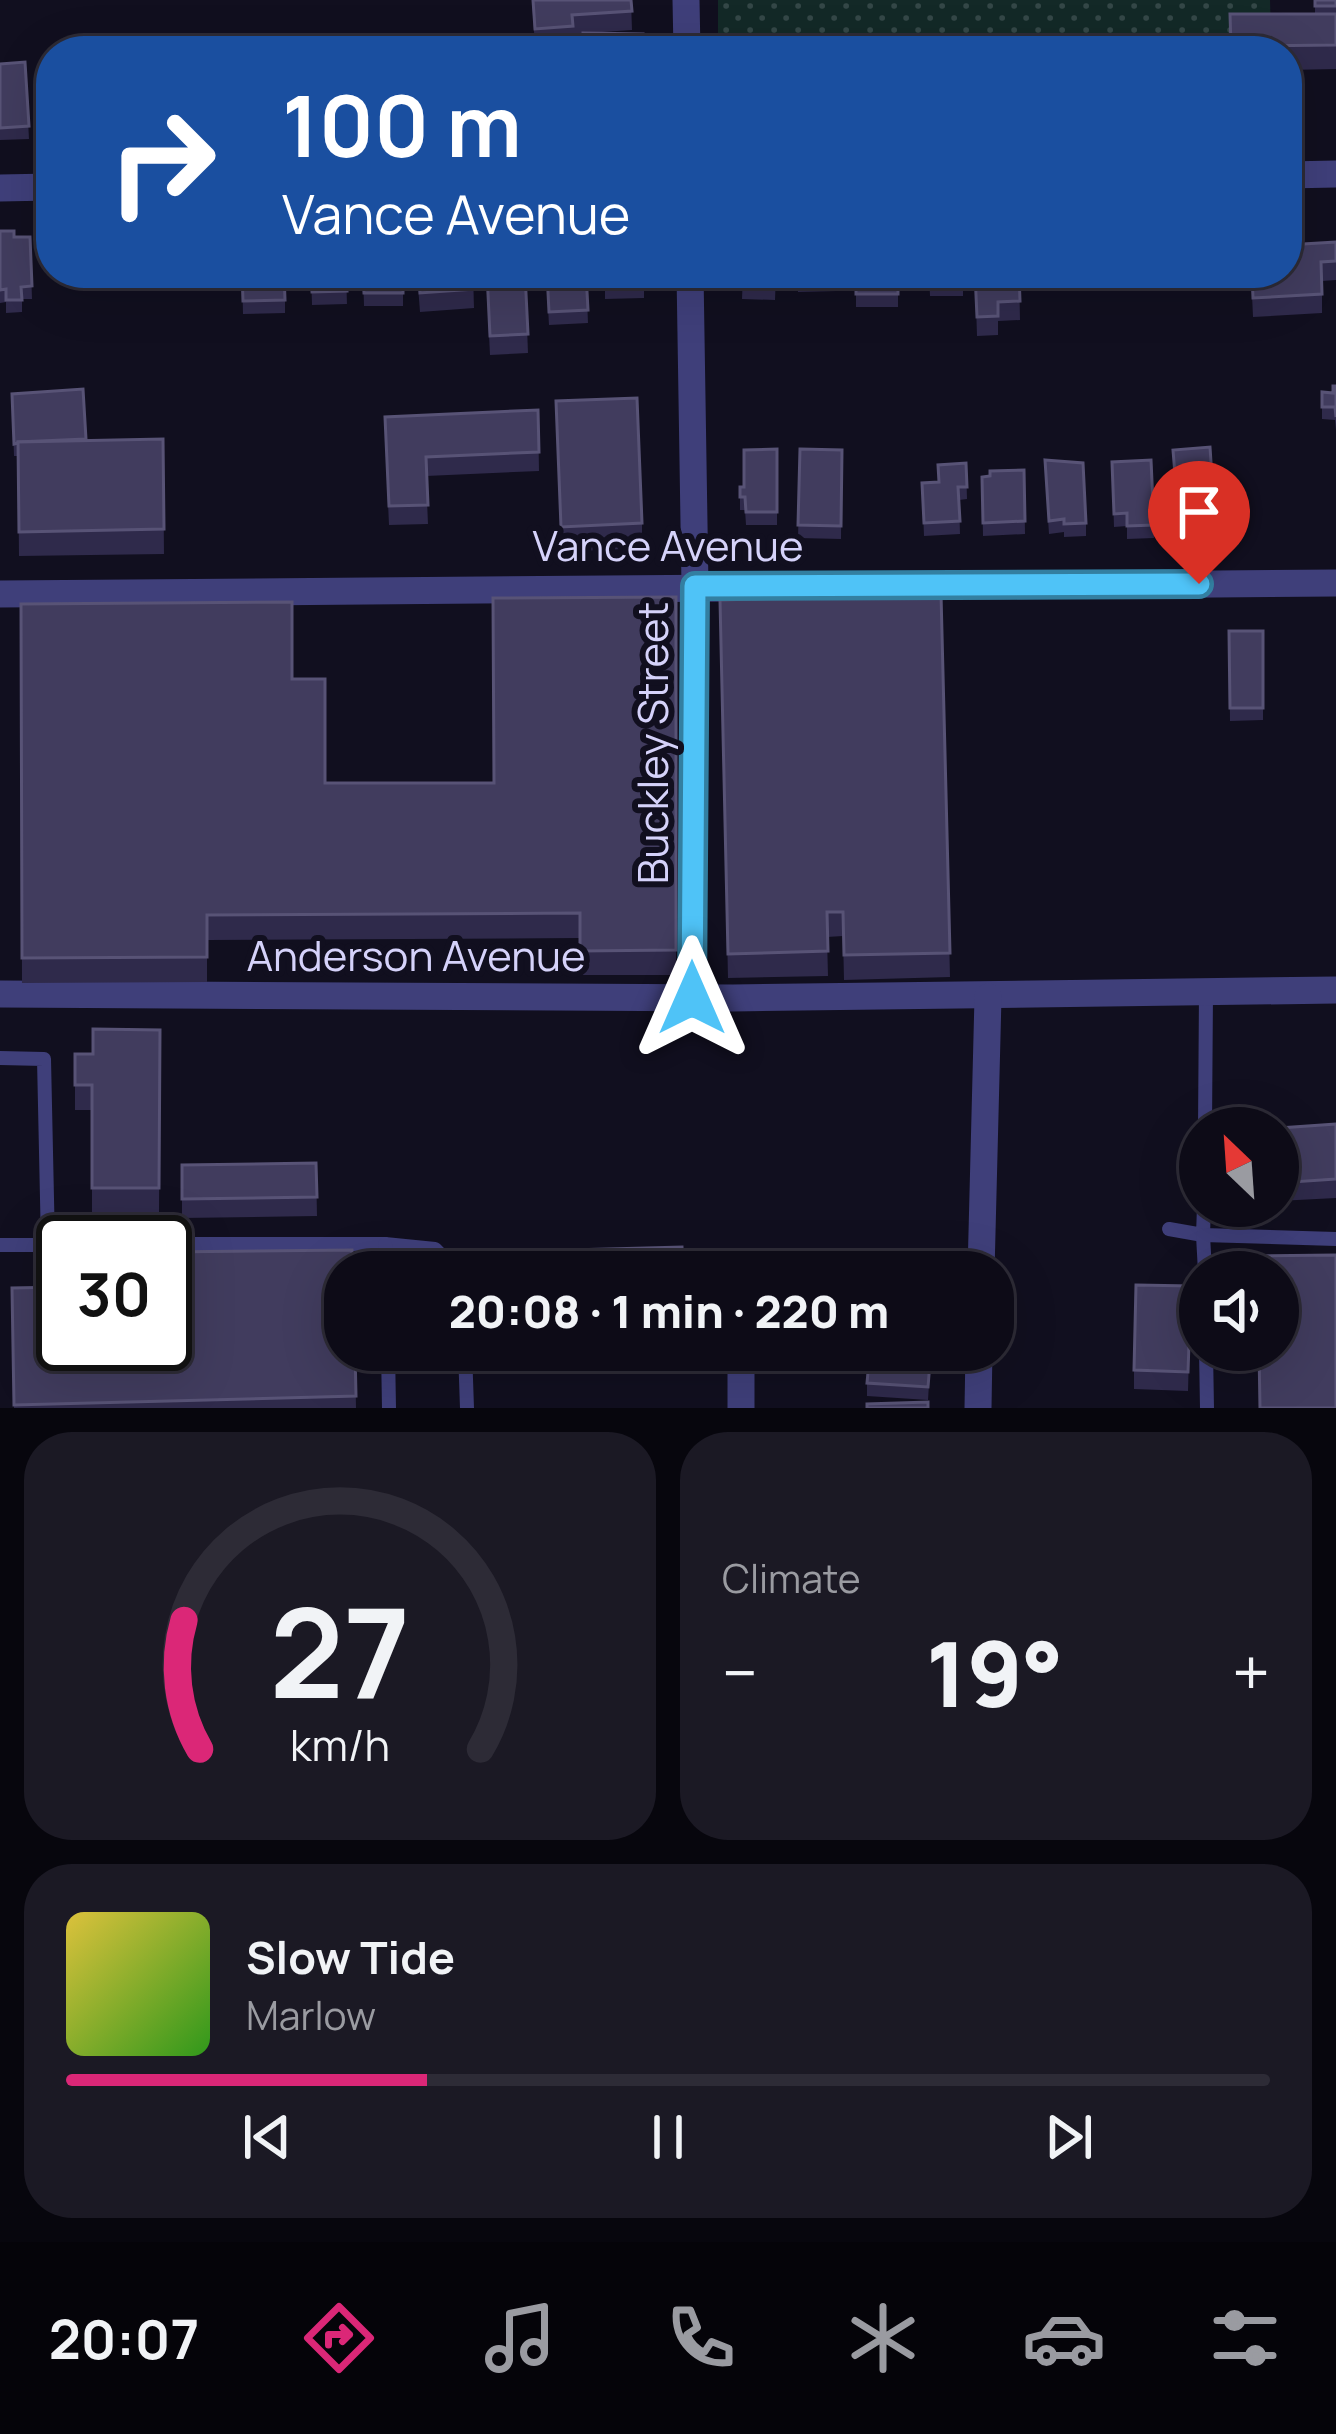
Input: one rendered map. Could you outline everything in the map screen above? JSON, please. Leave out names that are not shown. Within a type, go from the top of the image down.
[{"type":"street","points":[[686,0],[687,36]]},
{"type":"street","points":[[1302,175],[1336,174]]},
{"type":"street","points":[[0,188],[36,187]]},
{"type":"street","name":"Buckley Street","points":[[690,288],[695,586],[692,998]]},
{"type":"street","name":"Vance Avenue","points":[[0,594],[1336,583]]},
{"type":"street","name":"Anderson Avenue","points":[[0,994],[988,997],[1336,989]]},
{"type":"street","points":[[982,1251],[988,997]]},
{"type":"street","points":[[741,1371],[741,1408]]},
{"type":"street","points":[[978,1408],[979,1371]]},
{"type":"lane","points":[[1205,1107],[1206,992]]},
{"type":"lane","points":[[0,1058],[44,1059],[53,1215]]},
{"type":"lane","points":[[1204,1227],[1204,1251]]},
{"type":"lane","points":[[1169,1229],[1204,1235],[1336,1239]]},
{"type":"lane","points":[[192,1244],[385,1244],[437,1251]]},
{"type":"lane","points":[[385,1244],[385,1251]]},
{"type":"lane","points":[[0,1246],[36,1245]]},
{"type":"lane","points":[[388,1371],[389,1408]]},
{"type":"lane","points":[[466,1371],[467,1408]]},
{"type":"lane","points":[[1206,1371],[1207,1408]]},
{"type":"green space","points":[[718,0],[1270,0],[1271,36],[718,36]]},
{"type":"building","points":[[533,0],[631,0],[632,11],[572,15],[573,26],[535,29]]},
{"type":"building","points":[[1315,0],[1336,0],[1336,6],[1315,6]]},
{"type":"building","points":[[1230,14],[1336,14],[1336,45],[1302,45],[1302,36],[1231,36]]},
{"type":"building","points":[[583,33],[643,34],[643,36]]},
{"type":"building","points":[[25,62],[29,126],[0,128],[0,64]]},
{"type":"building","points":[[0,231],[30,237],[32,286],[21,287],[22,300],[6,300],[6,289],[0,290]]},
{"type":"building","points":[[1336,242],[1336,261],[1321,262],[1322,294],[1253,298],[1253,288],[1302,288],[1302,244]]},
{"type":"building","points":[[243,288],[285,288],[285,300],[243,301]]},
{"type":"building","points":[[312,288],[347,288],[347,291],[312,292]]},
{"type":"building","points":[[364,288],[403,288],[403,293],[364,293]]},
{"type":"building","points":[[420,288],[474,288],[474,289],[420,293]]},
{"type":"building","points":[[488,288],[526,288],[528,334],[490,336]]},
{"type":"building","points":[[548,288],[587,288],[588,310],[549,312]]},
{"type":"building","points":[[856,288],[898,288],[898,294],[856,294]]},
{"type":"building","points":[[976,288],[1020,288],[1020,301],[998,302],[998,316],[977,317]]},
{"type":"building","points":[[1333,386],[1336,417],[1335,407],[1322,407],[1322,392],[1333,393]]},
{"type":"building","points":[[83,389],[86,439],[14,444],[12,394]]},
{"type":"building","points":[[637,398],[642,523],[561,527],[556,401]]},
{"type":"building","points":[[538,410],[539,452],[426,457],[428,505],[389,506],[385,417]]},
{"type":"building","points":[[163,439],[164,529],[19,532],[18,442]]},
{"type":"building","points":[[1210,447],[1214,508],[1207,509],[1208,517],[1183,519],[1183,511],[1178,511],[1173,450]]},
{"type":"building","points":[[777,449],[777,512],[746,512],[745,497],[740,497],[744,450]]},
{"type":"building","points":[[800,449],[842,450],[841,526],[798,525]]},
{"type":"building","points":[[1045,460],[1083,463],[1086,523],[1049,521]]},
{"type":"building","points":[[1151,460],[1154,525],[1127,526],[1127,513],[1114,514],[1112,462]]},
{"type":"building","points":[[966,463],[967,487],[958,487],[960,521],[924,523],[922,483],[939,482],[938,465]]},
{"type":"building","points":[[1024,470],[1025,521],[983,523],[982,477],[990,476],[990,471]]},
{"type":"building","points":[[941,594],[950,953],[844,955],[843,912],[827,912],[828,951],[728,954],[720,600]]},
{"type":"building","points":[[676,597],[676,950],[580,951],[580,913],[207,915],[207,957],[22,958],[21,604],[292,602],[292,679],[325,679],[325,783],[494,783],[493,598]]},
{"type":"building","points":[[1229,631],[1263,631],[1263,708],[1230,708]]},
{"type":"building","points":[[93,1029],[160,1030],[159,1188],[92,1188],[92,1085],[75,1085],[75,1054],[93,1054]]},
{"type":"building","points":[[1336,1124],[1336,1179],[1299,1182],[1299,1127]]},
{"type":"building","points":[[316,1163],[317,1197],[182,1199],[182,1165]]},
{"type":"building","points":[[682,1247],[682,1251],[571,1251]]},
{"type":"building","points":[[352,1250],[324,1251],[324,1371],[355,1371],[356,1396],[14,1405],[12,1288],[36,1288],[36,1371],[192,1371],[192,1252]]},
{"type":"building","points":[[1299,1255],[1336,1255],[1336,1408],[1260,1408],[1259,1371],[1299,1371]]},
{"type":"building","points":[[1136,1285],[1179,1286],[1179,1371],[1188,1372],[1134,1370]]},
{"type":"building","points":[[868,1371],[929,1371],[928,1387],[867,1383]]},
{"type":"building","points":[[928,1402],[928,1408],[867,1408],[867,1404]]},
{"type":"route","points":[[692,998],[695,586],[1199,584]]}]
